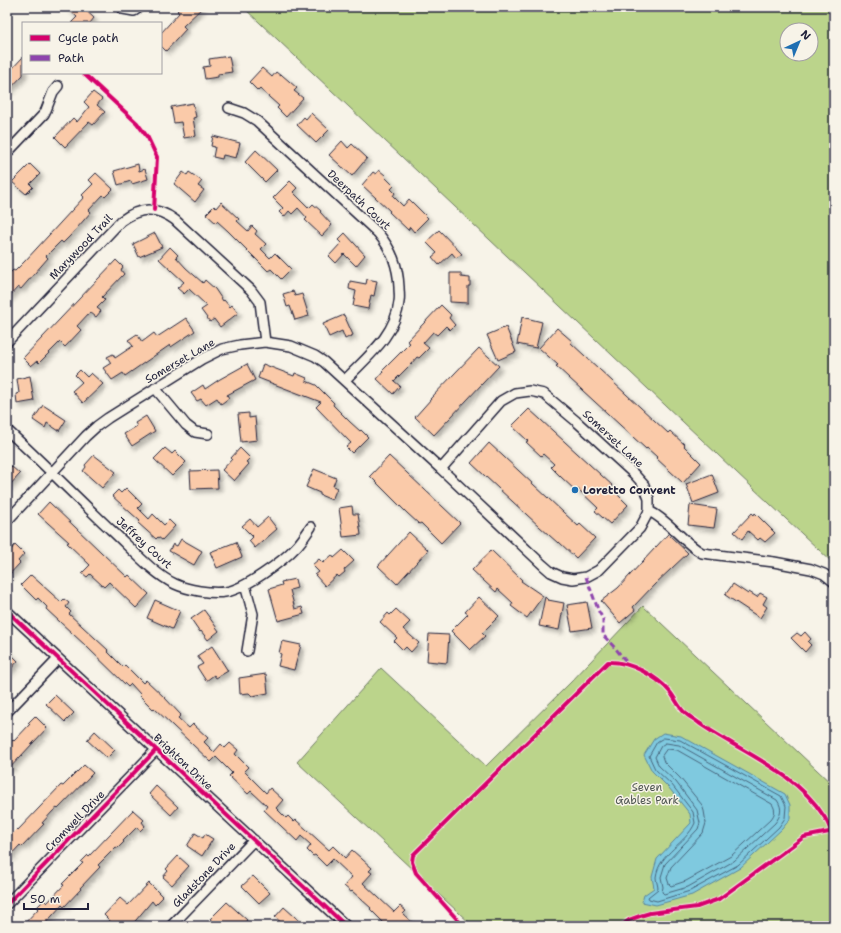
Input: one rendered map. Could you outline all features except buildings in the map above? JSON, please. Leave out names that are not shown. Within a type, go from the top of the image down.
[{"type":"street","points":[[122,8],[134,11],[140,7]]},
{"type":"street","points":[[7,153],[46,110],[50,99],[58,86]]},
{"type":"street","name":"Deerpath Court","points":[[229,108],[244,113],[257,121],[378,234],[390,250],[396,262],[399,273],[399,302],[393,323],[379,344],[345,380]]},
{"type":"street","name":"Marywood Trail","points":[[7,342],[122,221],[132,214],[148,209],[163,212],[176,220],[251,290],[260,302],[265,342]]},
{"type":"street","name":"Somerset Lane","points":[[7,521],[97,426],[155,388],[202,359],[218,351],[240,345],[265,342],[291,346],[315,356],[331,367],[543,565],[551,572],[562,577],[573,579],[582,578],[599,570],[640,528],[649,511],[649,499],[644,485],[634,474],[544,394],[530,391],[515,393],[501,401],[441,469]]},
{"type":"street","points":[[155,388],[186,425],[195,432],[208,434]]},
{"type":"street","points":[[7,430],[52,473]]},
{"type":"street","name":"Jeffrey Court","points":[[52,473],[156,571],[174,584],[194,590],[225,592],[245,585],[260,576],[293,550],[311,527]]},
{"type":"street","points":[[649,511],[660,516],[695,549],[702,553],[774,562],[811,569],[824,574],[834,582]]},
{"type":"street","points":[[245,585],[253,614],[248,651]]},
{"type":"street","name":"Brighton Drive","points":[[7,611],[346,926]]},
{"type":"street","points":[[7,712],[58,659]]},
{"type":"street","name":"Cromwell Drive","points":[[7,904],[156,750]]},
{"type":"street","name":"Gladstone Drive","points":[[171,926],[254,840]]},
{"type":"green space","points":[[243,7],[834,7],[834,564]]},
{"type":"green space","name":"Seven Gables Park","points":[[643,606],[834,786],[834,926],[473,926],[297,762],[381,668],[486,766],[571,682]]},
{"type":"water","points":[[663,733],[681,736],[785,794],[790,805],[790,819],[782,829],[740,868],[692,895],[656,905],[642,902],[644,895],[654,888],[652,877],[657,859],[691,823],[690,814],[669,788],[652,771],[644,755],[654,739]]},
{"type":"marked path","points":[[586,577],[603,619],[603,635],[628,664]]},
{"type":"cycle path","points":[[84,74],[137,123],[148,138],[157,157],[154,210]]},
{"type":"cycle path","points":[[7,611],[346,926]]},
{"type":"cycle path","points":[[463,926],[416,873],[412,862],[413,855],[608,662],[625,664],[658,680],[672,694],[687,715],[766,763],[798,786],[812,800],[826,819],[831,831]]},
{"type":"cycle path","points":[[7,904],[156,750]]},
{"type":"cycle path","points":[[621,926],[629,920],[650,913],[697,907],[719,899],[804,837],[834,831]]},
{"type":"place","name":"Loretto Convent","points":[[575,490]]}]
